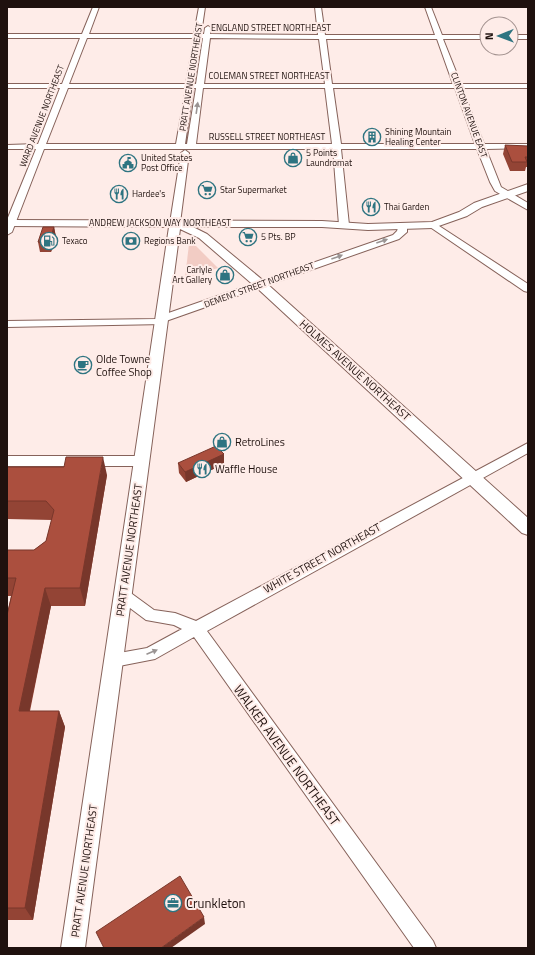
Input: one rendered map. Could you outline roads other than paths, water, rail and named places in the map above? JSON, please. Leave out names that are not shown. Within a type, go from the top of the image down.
[{"type":"main road","points":[[344,224],[424,221],[459,209],[478,205],[528,187]]},
{"type":"main road","name":"ANDREW JACKSON WAY NORTHEAST","points":[[8,226],[175,223],[344,224],[402,227],[433,225],[463,214],[478,205]]},
{"type":"main road","name":"HOLMES AVENUE NORTHEAST","points":[[175,223],[203,236],[261,285],[528,528]]},
{"type":"main road","name":"PRATT AVENUE NORTHEAST","points":[[73,948],[175,223]]},
{"type":"street","name":"WARD AVENUE NORTHEAST","points":[[8,226],[83,36],[96,7]]},
{"type":"street","name":"PRATT AVENUE NORTHEAST","points":[[186,149],[190,86],[202,7]]},
{"type":"street","points":[[318,7],[337,146],[344,224]]},
{"type":"street","name":"CLINTON AVENUE EAST","points":[[428,7],[494,182],[498,189],[528,207]]},
{"type":"street","name":"PRATT AVENUE NORTHEAST","points":[[175,223],[186,149],[200,86],[208,22]]},
{"type":"street","name":"ENGLAND STREET NORTHEAST","points":[[7,36],[479,37]]},
{"type":"street","name":"COLEMAN STREET NORTHEAST","points":[[7,86],[528,86]]},
{"type":"street","name":"RUSSELL STREET NORTHEAST","points":[[7,147],[40,146],[186,149],[337,146],[528,146]]},
{"type":"street","points":[[433,225],[528,289]]},
{"type":"street","name":"DEMENT STREET NORTHEAST","points":[[7,324],[161,320],[396,237],[402,232],[402,227]]},
{"type":"street","name":"WHITE STREET NORTHEAST","points":[[114,660],[150,654],[528,447]]},
{"type":"street","points":[[7,462],[141,462]]},
{"type":"street","points":[[123,595],[151,616],[176,619],[196,628]]},
{"type":"street","name":"WALKER AVENUE NORTHEAST","points":[[196,628],[426,948]]},
{"type":"place","name":"Shining Mountain Healing Center","points":[[372,137]]},
{"type":"place","name":"5 Points Laundromat","points":[[293,158]]},
{"type":"place","name":"United States Post Office","points":[[128,163]]},
{"type":"place","name":"Star Supermarket","points":[[207,190]]},
{"type":"place","name":"Hardee's","points":[[119,194]]},
{"type":"place","name":"Thai Garden","points":[[371,207]]},
{"type":"place","name":"5 Pts. BP","points":[[248,237]]},
{"type":"place","name":"Texaco","points":[[49,241]]},
{"type":"place","name":"Regions Bank","points":[[131,241]]},
{"type":"place","name":"Carlyle Art Gallery","points":[[225,275]]},
{"type":"place","name":"Olde Towne Coffee Shop","points":[[83,365]]},
{"type":"place","name":"RetroLines","points":[[222,442]]},
{"type":"place","name":"Waffle House","points":[[202,469]]},
{"type":"place","name":"Crunkleton","points":[[173,903]]}]
